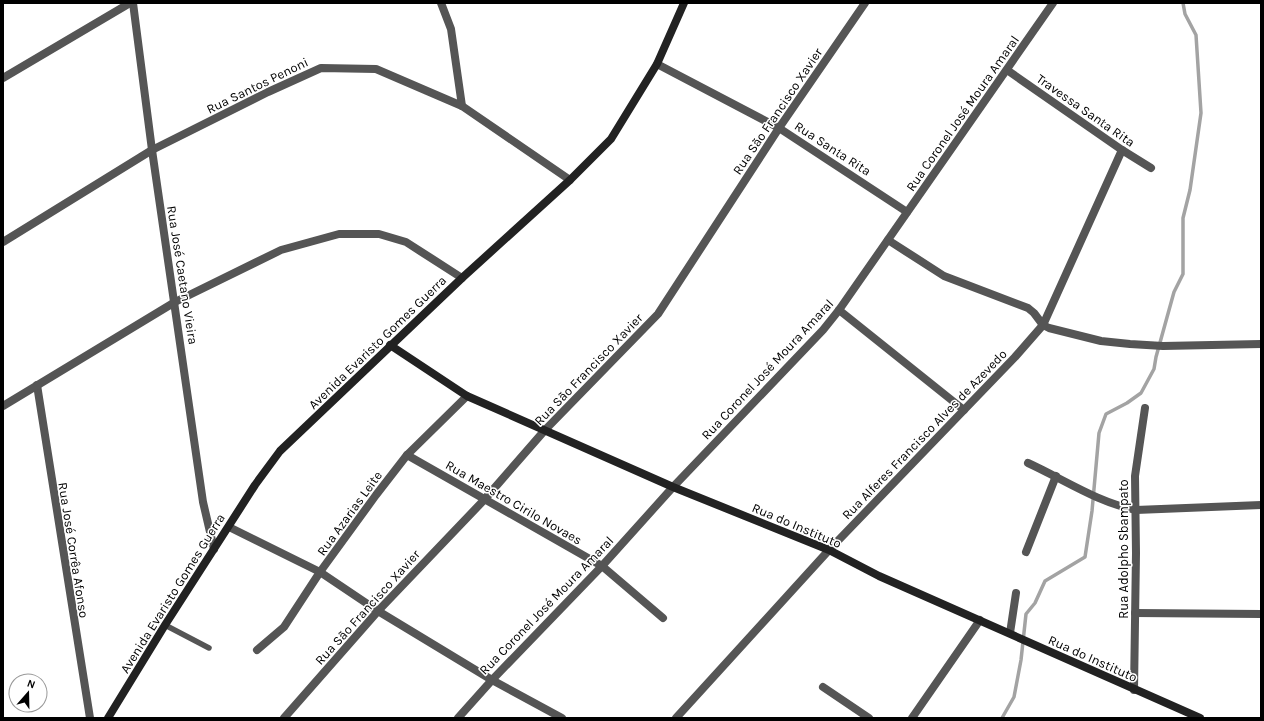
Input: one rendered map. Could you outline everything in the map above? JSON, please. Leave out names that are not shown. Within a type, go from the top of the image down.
[{"type":"main road","name":"Avenida Evaristo Gomes Guerra","points":[[108,718],[165,625],[229,528],[255,485],[280,451],[390,345],[570,180],[611,139],[657,64],[684,3]]},
{"type":"main road","name":"Rua do Instituto","points":[[390,345],[467,396],[673,487],[829,550],[879,576],[1200,718]]},
{"type":"street","points":[[3,78],[132,3]]},
{"type":"street","name":"Rua José Caetano Vieira","points":[[132,3],[204,502],[214,549]]},
{"type":"street","points":[[441,3],[451,29],[462,106]]},
{"type":"street","name":"Rua São Francisco Xavier","points":[[284,718],[378,611],[484,500],[545,430],[658,314],[779,128],[865,3]]},
{"type":"street","name":"Rua Coronel José Moura Amaral","points":[[458,718],[492,680],[602,566],[673,487],[823,330],[839,310],[1053,3]]},
{"type":"street","name":"Rua Santa Rita","points":[[657,64],[779,128],[907,212]]},
{"type":"street","name":"Rua Santos Penoni","points":[[3,242],[152,150],[268,92],[321,68],[376,69],[462,106],[570,180]]},
{"type":"street","name":"Travessa Santa Rita","points":[[1007,70],[1122,150],[1151,168]]},
{"type":"street","name":"Rua Alferes Francisco Alves de Azevedo","points":[[676,718],[829,550],[1015,357],[1042,325],[1122,150]]},
{"type":"street","points":[[3,406],[175,302],[281,250],[339,234],[379,234],[406,242],[462,278]]},
{"type":"street","points":[[888,240],[944,276],[1028,308],[1034,313],[1042,325],[1072,335],[1130,344],[1261,344]]},
{"type":"street","points":[[839,310],[964,410]]},
{"type":"street","name":"Rua José Corrêa Afonso","points":[[37,386],[85,700],[90,718]]},
{"type":"street","name":"Rua Azarias Leite","points":[[257,650],[284,627],[320,572],[407,455],[467,396]]},
{"type":"street","name":"Rua Adolpho Sbampato","points":[[1134,690],[1135,476],[1145,408]]},
{"type":"street","name":"Rua Maestro Cirilo Novaes","points":[[407,455],[602,566],[664,618]]},
{"type":"street","points":[[1028,463],[1056,476],[1098,499],[1116,506],[1136,510],[1261,505]]},
{"type":"street","points":[[1026,552],[1056,476]]},
{"type":"street","points":[[229,528],[320,572],[378,611],[492,680],[562,718]]},
{"type":"street","points":[[1010,633],[1016,593]]},
{"type":"street","points":[[1135,613],[1261,614]]},
{"type":"street","points":[[912,718],[980,620]]},
{"type":"street","points":[[823,687],[869,718]]},
{"type":"lane","points":[[165,625],[209,648]]},
{"type":"waterway","points":[[1002,718],[1014,697],[1021,660],[1026,614],[1035,603],[1045,581],[1085,557],[1092,511],[1099,433],[1106,414],[1127,403],[1141,393],[1154,369],[1174,292],[1183,274],[1183,218],[1190,190],[1201,113],[1196,35],[1185,14],[1183,3]]}]
